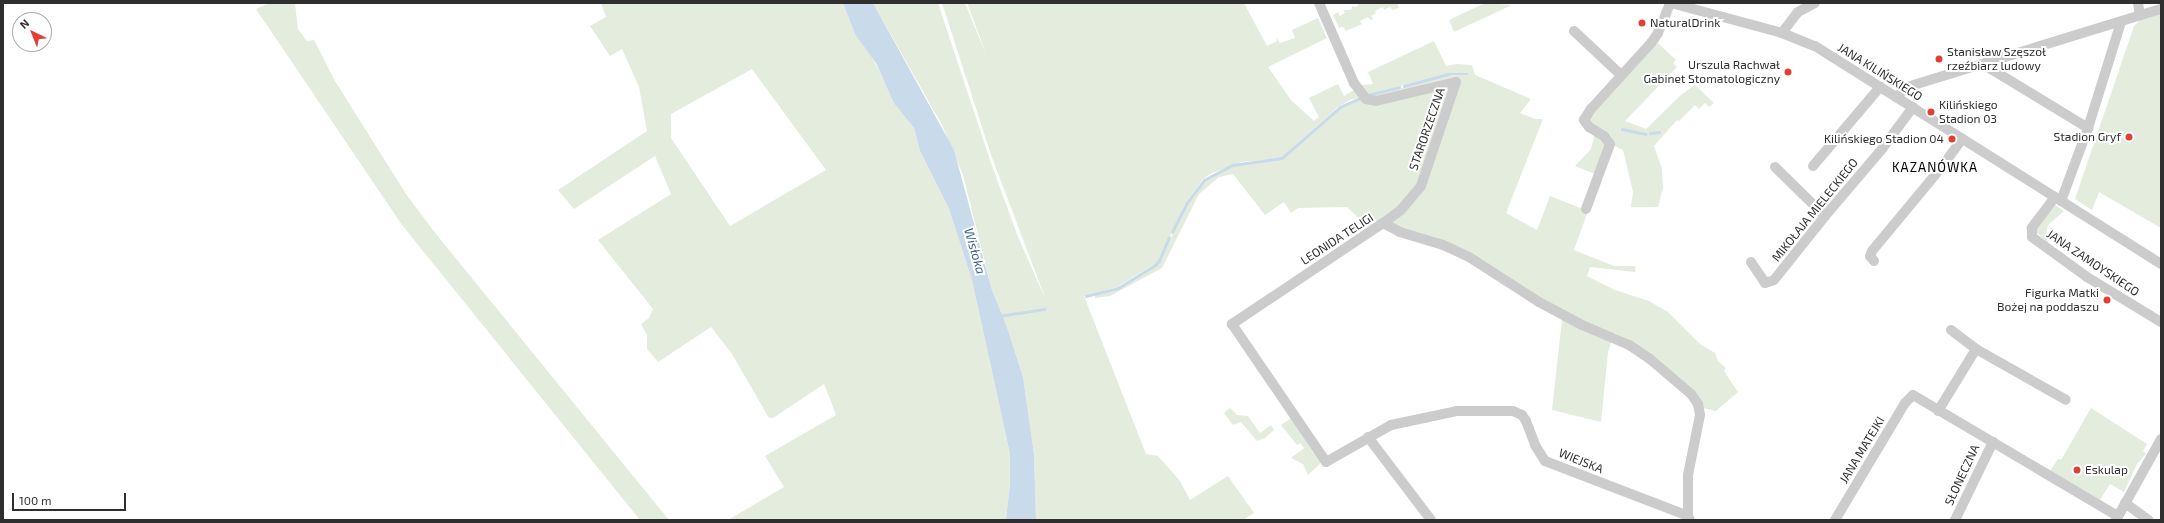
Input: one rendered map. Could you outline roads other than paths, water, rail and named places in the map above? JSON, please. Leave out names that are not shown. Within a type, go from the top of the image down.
[{"type":"street","name":"STARORZECZNA","points":[[1319,3],[1354,83],[1366,99],[1376,101],[1456,82],[1422,186],[1401,210],[1383,223]]},
{"type":"street","name":"JANA KILIŃSKIEGO","points":[[1671,3],[1708,8],[1782,32],[1815,46],[2161,264]]},
{"type":"street","points":[[1586,209],[1610,144],[1604,136],[1589,127],[1584,120],[1658,33],[1671,3]]},
{"type":"street","points":[[1782,32],[1792,17],[1815,3]]},
{"type":"street","points":[[2138,3],[2140,15]]},
{"type":"street","points":[[1896,97],[1907,87],[2161,9]]},
{"type":"street","points":[[2058,198],[2088,128],[2121,22]]},
{"type":"street","points":[[1574,31],[1621,75]]},
{"type":"street","points":[[1988,62],[1991,69],[2088,128]]},
{"type":"street","points":[[1813,166],[1880,87]]},
{"type":"street","name":"MIKOŁAJA MIELECKIEGO","points":[[1751,262],[1765,283],[1774,280],[1825,216],[1882,149],[1913,107]]},
{"type":"street","points":[[1873,256],[1962,139]]},
{"type":"street","points":[[1775,167],[1825,216]]},
{"type":"street","name":"JANA ZAMOYSKIEGO","points":[[2058,198],[2032,228],[2032,237],[2087,277],[2161,322]]},
{"type":"street","name":"LEONIDA TELIGI","points":[[1368,437],[1326,462],[1232,324],[1383,223],[1400,232],[1462,254],[1539,302],[1582,325],[1629,345],[1650,360],[1691,394],[1698,404],[1700,415],[1688,476],[1689,518]]},
{"type":"street","points":[[1950,330],[1976,349],[2066,400]]},
{"type":"street","points":[[1976,349],[1938,411],[1993,442],[2117,518],[2160,441]]},
{"type":"street","name":"JANA MATEJKI","points":[[1835,520],[1905,403],[1913,395],[1938,411]]},
{"type":"street","name":"WIEJSKA","points":[[1368,437],[1391,425],[1431,415],[1479,410],[1514,411],[1522,415],[1526,421],[1535,445],[1545,460],[1689,518]]},
{"type":"street","points":[[1368,437],[1430,520]]},
{"type":"street","name":"SŁONECZNA","points":[[1955,520],[1993,442]]},
{"type":"street","points":[[2125,503],[2148,520]]},
{"type":"water","name":"Wisłoka","points":[[843,3],[873,3],[954,150],[992,290],[1007,327],[1023,377],[1034,454],[1036,520],[1006,520],[1010,484],[1010,454],[972,280],[949,209],[920,151],[914,128],[894,103],[876,63],[855,34]]},
{"type":"waterway","points":[[1404,86],[1448,74],[1467,74]]},
{"type":"waterway","points":[[1368,95],[1399,87]]},
{"type":"waterway","points":[[1172,232],[1186,204],[1204,180],[1232,165],[1282,158],[1340,107],[1362,97]]},
{"type":"waterway","points":[[1622,129],[1645,134]]},
{"type":"waterway","points":[[1650,133],[1659,132]]},
{"type":"waterway","points":[[1086,296],[1118,288],[1155,265],[1159,261],[1169,238]]},
{"type":"waterway","points":[[999,316],[1044,309]]},
{"type":"place","name":"NaturalDrink","points":[[1642,23]]},
{"type":"place","name":"Stanisław Szęszoł rzeźbiarz ludowy","points":[[1939,59]]},
{"type":"place","name":"Urszula Rachwał Gabinet Stomatologiczny","points":[[1788,72]]},
{"type":"place","name":"Kilińskiego Stadion 03","points":[[1931,112]]},
{"type":"place","name":"Stadion Gryf","points":[[2129,137]]},
{"type":"place","name":"Kilińskiego Stadion 04","points":[[1952,139]]},
{"type":"place","name":"Figurka Matki Bożej na poddaszu","points":[[2107,300]]},
{"type":"place","name":"Eskulap","points":[[2077,470]]},
{"type":"district","name":"KAZANÓWKA","points":[[1935,167]]}]
